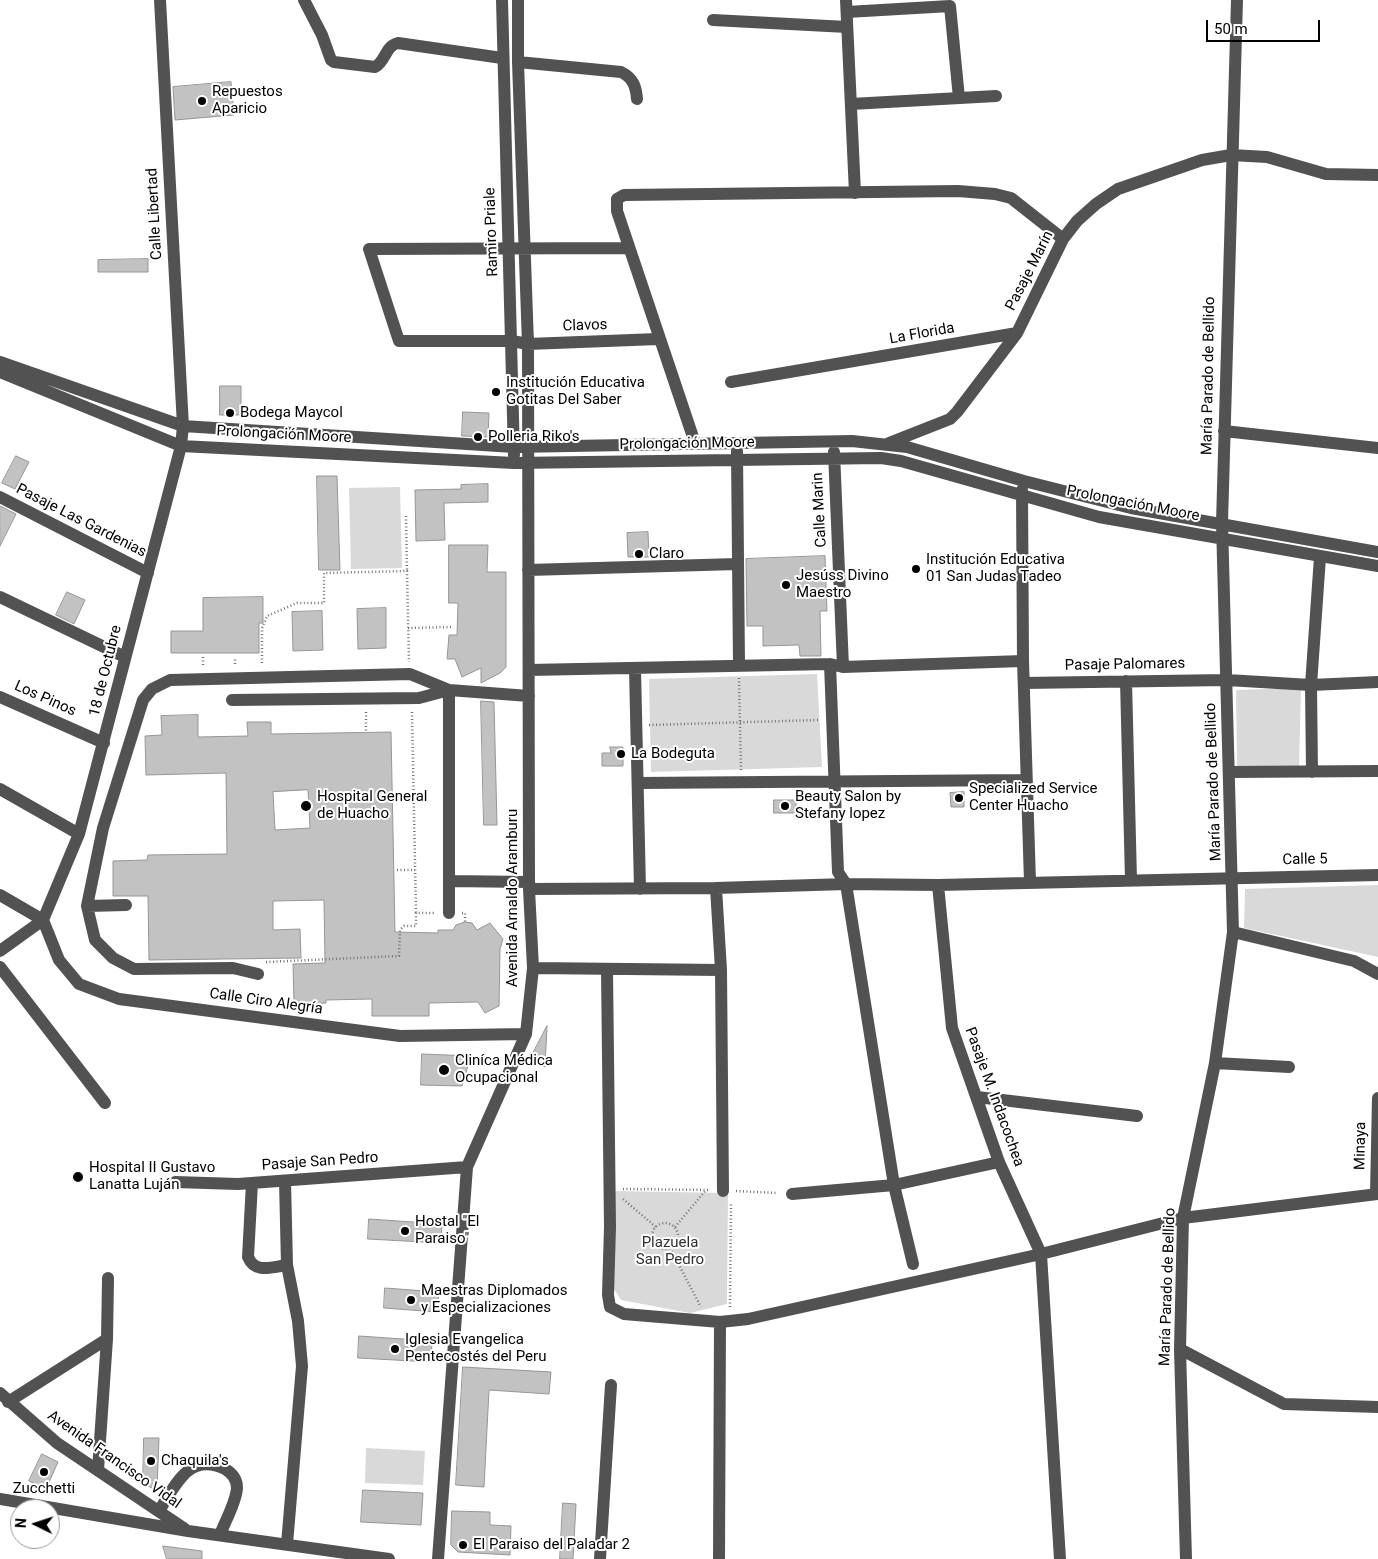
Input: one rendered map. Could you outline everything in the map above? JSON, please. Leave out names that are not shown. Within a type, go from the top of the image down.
[{"type":"street","name":"Calle Libertad","points":[[160,0],[183,426]]},
{"type":"street","points":[[304,0],[322,35],[331,60],[334,62],[375,67],[381,64],[389,47],[398,42],[502,58]]},
{"type":"street","name":"Ramiro Priale","points":[[502,0],[502,58],[512,341],[514,463]]},
{"type":"street","points":[[518,0],[518,62],[528,344],[528,462]]},
{"type":"street","name":"María Parado de Bellido","points":[[1186,1559],[1180,1348],[1183,1218],[1215,1063],[1233,932],[1228,680],[1222,523],[1231,155],[1237,0]]},
{"type":"street","points":[[855,194],[846,6],[950,6],[959,98]]},
{"type":"street","points":[[712,20],[848,27]]},
{"type":"street","points":[[518,62],[621,72],[630,77],[636,88],[637,99]]},
{"type":"street","points":[[851,104],[996,96]]},
{"type":"street","name":"Pasaje Marín","points":[[888,444],[950,419],[1017,333],[1063,239],[1077,221],[1096,204],[1118,189],[1202,160],[1231,155],[1266,157],[1326,174],[1378,175]]},
{"type":"street","points":[[695,443],[658,339],[617,211],[617,199],[624,195],[855,194],[958,191],[995,194],[1010,198],[1063,239]]},
{"type":"street","points":[[509,248],[628,248]]},
{"type":"street","name":"Clavos","points":[[509,248],[369,249],[399,342],[512,341],[528,344],[658,339]]},
{"type":"street","name":"La Florida","points":[[731,382],[1017,333]]},
{"type":"street","name":"Prolongación Moore","points":[[0,362],[183,426],[514,447],[695,443],[834,442],[888,444],[907,447],[1024,481],[1131,508],[1378,552]]},
{"type":"street","name":"Prolongación Moore","points":[[0,372],[181,446],[514,463],[881,458],[901,461],[1099,517],[1222,537],[1320,557],[1378,566]]},
{"type":"street","name":"18 de Octubre","points":[[43,920],[78,834],[104,743],[181,446],[183,426]]},
{"type":"street","points":[[1224,431],[1378,448]]},
{"type":"street","name":"Calle Marin","points":[[834,442],[843,667]]},
{"type":"street","points":[[737,444],[739,666]]},
{"type":"street","points":[[881,458],[888,444]]},
{"type":"street","name":"Avenida Arnaldo Aramburu","points":[[438,1559],[467,1167],[526,1034],[533,968],[529,885],[528,462]]},
{"type":"street","points":[[1024,481],[1022,496],[1023,661],[1030,882]]},
{"type":"street","name":"Pasaje Las Gardenias","points":[[0,497],[148,573]]},
{"type":"street","points":[[1312,772],[1311,685],[1320,557]]},
{"type":"street","points":[[528,570],[737,564]]},
{"type":"street","points":[[0,596],[125,658]]},
{"type":"street","points":[[529,670],[830,664],[843,667],[1023,661]]},
{"type":"street","points":[[830,664],[838,872],[846,884],[894,1185],[913,1264]]},
{"type":"street","points":[[635,669],[640,889]]},
{"type":"street","points":[[258,974],[233,968],[134,969],[113,958],[95,940],[87,906],[103,828],[143,700],[152,689],[170,680],[410,674],[449,690]]},
{"type":"street","name":"Pasaje Palomares","points":[[1024,683],[1228,680],[1311,685],[1378,682]]},
{"type":"street","points":[[1126,681],[1132,880]]},
{"type":"street","points":[[449,690],[449,913]]},
{"type":"street","points":[[232,700],[412,698],[449,690],[529,696]]},
{"type":"street","name":"Los Pinos","points":[[0,697],[104,743]]},
{"type":"street","points":[[1230,772],[1378,771]]},
{"type":"street","points":[[638,783],[1026,780]]},
{"type":"street","points":[[0,790],[78,834]]},
{"type":"street","name":"Calle 5","points":[[449,881],[640,889],[846,884],[938,885],[1378,875]]},
{"type":"street","name":"Pasaje M. Indacochea","points":[[938,885],[952,1028],[999,1162],[1041,1254]]},
{"type":"street","points":[[716,888],[721,970],[727,1191]]},
{"type":"street","points":[[0,895],[43,920],[0,951]]},
{"type":"street","points":[[87,906],[126,904]]},
{"type":"street","name":"Calle Ciro Alegría","points":[[43,920],[59,960],[79,984],[119,999],[400,1036],[526,1034]]},
{"type":"street","points":[[1233,932],[1354,961],[1378,974]]},
{"type":"street","points":[[0,966],[105,1103]]},
{"type":"street","points":[[533,968],[721,970]]},
{"type":"street","points":[[607,970],[610,1189],[608,1295],[610,1307],[624,1314],[725,1321],[1041,1254],[1183,1218],[1377,1194]]},
{"type":"street","points":[[1215,1063],[1289,1067]]},
{"type":"street","points":[[977,1097],[1137,1116]]},
{"type":"street","name":"Minaya","points":[[1377,1194],[1378,1098]]},
{"type":"street","points":[[792,1194],[894,1185],[999,1162]]},
{"type":"street","name":"Pasaje San Pedro","points":[[175,1182],[252,1183],[467,1167]]},
{"type":"street","points":[[285,1181],[287,1265],[298,1321],[302,1366],[287,1544]]},
{"type":"street","points":[[252,1183],[248,1258],[251,1264],[258,1269],[287,1265]]},
{"type":"street","points":[[1041,1254],[1060,1559]]},
{"type":"street","points":[[98,1470],[107,1339],[108,1278]]},
{"type":"street","points":[[719,1559],[725,1321]]},
{"type":"street","points":[[4,1397],[107,1339]]},
{"type":"street","points":[[1180,1348],[1284,1404],[1378,1407]]},
{"type":"street","points":[[600,1559],[612,1385]]},
{"type":"street","name":"Avenida Francisco Vidal","points":[[4,1397],[57,1443],[188,1531]]},
{"type":"street","points":[[159,1511],[179,1480],[192,1467],[202,1463],[224,1469],[234,1476],[237,1485],[236,1493],[220,1535]]},
{"type":"street","points":[[0,1499],[188,1531],[389,1559]]},
{"type":"path","points":[[406,516],[410,674]]},
{"type":"path","points":[[262,678],[262,628],[267,616],[297,603],[324,603],[324,573],[407,571]]},
{"type":"path","points":[[408,628],[453,627]]},
{"type":"path","points":[[739,666],[742,782]]},
{"type":"path","points":[[365,698],[366,732]]},
{"type":"path","points":[[258,974],[266,962],[399,956],[400,930],[404,926],[416,926],[412,698]]},
{"type":"path","points":[[636,725],[832,720]]},
{"type":"path","points":[[392,796],[414,796]]},
{"type":"path","points":[[397,870],[415,870]]},
{"type":"path","points":[[416,913],[465,914],[465,922]]},
{"type":"path","points":[[610,1189],[706,1190],[792,1194]]},
{"type":"path","points":[[610,1189],[656,1227]]},
{"type":"path","points":[[675,1227],[706,1190]]},
{"type":"path","points":[[725,1321],[727,1191]]},
{"type":"path","points":[[666,1223],[675,1227],[678,1231],[678,1242],[670,1248],[660,1248],[653,1241],[652,1236],[656,1227],[666,1223]]},
{"type":"path","points":[[670,1248],[703,1311],[702,1320]]},
{"type":"green space","points":[[400,487],[402,568],[351,569],[349,488]]},
{"type":"green space","points":[[817,674],[822,767],[651,772],[649,679]]},
{"type":"green space","points":[[1301,688],[1299,766],[1237,767],[1236,690]]},
{"type":"green space","points":[[1378,885],[1378,957],[1244,928],[1245,889]]},
{"type":"green space","name":"Plazuela San Pedro","points":[[612,1191],[728,1193],[727,1304],[690,1313],[621,1300],[614,1289]]},
{"type":"green space","points":[[366,1448],[425,1451],[423,1485],[365,1483]]},
{"type":"building","name":"Repuestos Aparicio","points":[[231,82],[234,115],[175,120],[173,87]]},
{"type":"building","points":[[148,259],[148,272],[98,272],[98,260]]},
{"type":"building","points":[[220,386],[241,386],[241,415],[220,415]]},
{"type":"building","points":[[463,412],[489,413],[488,437],[462,436]]},
{"type":"building","points":[[16,456],[29,462],[15,489],[2,483]]},
{"type":"building","points":[[317,476],[337,476],[340,570],[319,570]]},
{"type":"building","points":[[488,484],[488,502],[444,503],[445,540],[416,541],[415,490],[461,489],[461,485]]},
{"type":"building","points":[[0,506],[16,514],[0,546]]},
{"type":"building","points":[[648,532],[649,557],[628,557],[627,533]]},
{"type":"building","points":[[449,545],[488,545],[487,572],[506,572],[506,667],[500,673],[481,683],[481,668],[462,677],[455,659],[447,659],[449,635],[457,635],[458,603],[449,603]]},
{"type":"building","name":"Jesúss Divino Maestro","points":[[825,556],[827,611],[820,611],[821,656],[800,656],[799,645],[763,646],[763,626],[747,626],[746,559]]},
{"type":"building","points":[[67,592],[85,600],[74,624],[56,615]]},
{"type":"building","points":[[263,597],[263,623],[259,623],[259,653],[171,653],[171,631],[203,631],[203,598]]},
{"type":"building","points":[[386,608],[386,648],[358,649],[357,609]]},
{"type":"building","points":[[322,611],[323,650],[293,651],[292,612]]},
{"type":"building","points":[[481,701],[494,702],[497,825],[484,825]]},
{"type":"building","points":[[198,715],[198,737],[248,736],[247,722],[271,722],[271,734],[391,732],[395,932],[438,933],[438,930],[453,930],[456,925],[465,922],[472,923],[477,930],[490,923],[503,939],[500,949],[499,1006],[485,1013],[478,1002],[429,1003],[429,1016],[372,1016],[372,999],[326,1000],[326,1003],[294,1004],[293,964],[325,963],[324,900],[273,901],[273,930],[300,929],[301,958],[149,960],[148,896],[113,896],[113,861],[147,860],[148,855],[227,854],[226,773],[146,775],[145,736],[162,735],[161,716]],"holes":[[[308,790],[310,828],[275,830],[273,792]]]},
{"type":"building","points":[[610,747],[623,747],[623,766],[602,766],[602,753],[611,753]]},
{"type":"building","points":[[964,792],[964,807],[951,807],[950,793]]},
{"type":"building","name":"Beauty Salon by Stefany lopez","points":[[774,800],[796,800],[796,813],[774,813]]},
{"type":"building","points":[[547,1026],[545,1067],[529,1061]]},
{"type":"building","name":"Cliníca Médica Ocupacional","points":[[422,1054],[471,1056],[462,1086],[421,1085]]},
{"type":"building","name":"Hostal \"El Paraiso\"","points":[[369,1219],[442,1224],[441,1243],[368,1239]]},
{"type":"building","name":"Maestras Diplomados y Especializaciones","points":[[385,1288],[439,1292],[437,1312],[384,1308]]},
{"type":"building","name":"Iglesia Evangelica Pentecostés del Peru","points":[[359,1336],[432,1341],[431,1362],[358,1358]]},
{"type":"building","points":[[463,1367],[551,1372],[549,1394],[489,1390],[484,1487],[456,1485]]},
{"type":"building","name":"Chaquila's","points":[[144,1438],[159,1438],[157,1491],[143,1483]]},
{"type":"building","name":"Zucchetti","points":[[42,1454],[58,1462],[46,1489],[29,1481]]},
{"type":"building","points":[[363,1490],[423,1493],[421,1525],[361,1522]]},
{"type":"building","points":[[563,1503],[576,1504],[573,1559],[560,1559]]},
{"type":"building","points":[[452,1511],[490,1512],[490,1525],[511,1526],[510,1555],[458,1552],[451,1545]]},
{"type":"building","points":[[163,1546],[202,1551],[202,1559],[167,1559]]},
{"type":"place","name":"Repuestos Aparicio","points":[[202,101]]},
{"type":"place","name":"Institución Educativa Gotitas Del Saber","points":[[496,392]]},
{"type":"place","name":"Bodega Maycol","points":[[230,413]]},
{"type":"place","name":"Polleria Riko's","points":[[478,437]]},
{"type":"place","name":"Claro","points":[[639,554]]},
{"type":"place","name":"Institución Educativa 01 San Judas Tadeo","points":[[916,569]]},
{"type":"place","name":"Jesúss Divino Maestro","points":[[786,585]]},
{"type":"place","name":"La Bodeguta","points":[[621,754]]},
{"type":"place","name":"Specialized Service Center Huacho","points":[[959,798]]},
{"type":"place","name":"Hospital General de Huacho","points":[[306,806]]},
{"type":"place","name":"Beauty Salon by Stefany lopez","points":[[785,806]]},
{"type":"place","name":"Cliníca Médica Ocupacional","points":[[444,1070]]},
{"type":"place","name":"Hospital II Gustavo Lanatta Luján","points":[[78,1177]]},
{"type":"place","name":"Hostal \"El Paraiso\"","points":[[405,1231]]},
{"type":"place","name":"Maestras Diplomados y Especializaciones","points":[[411,1300]]},
{"type":"place","name":"Iglesia Evangelica Pentecostés del Peru","points":[[395,1349]]},
{"type":"place","name":"Chaquila's","points":[[151,1461]]},
{"type":"place","name":"Zucchetti","points":[[44,1472]]},
{"type":"place","name":"El Paraiso del Paladar 2","points":[[463,1545]]}]
